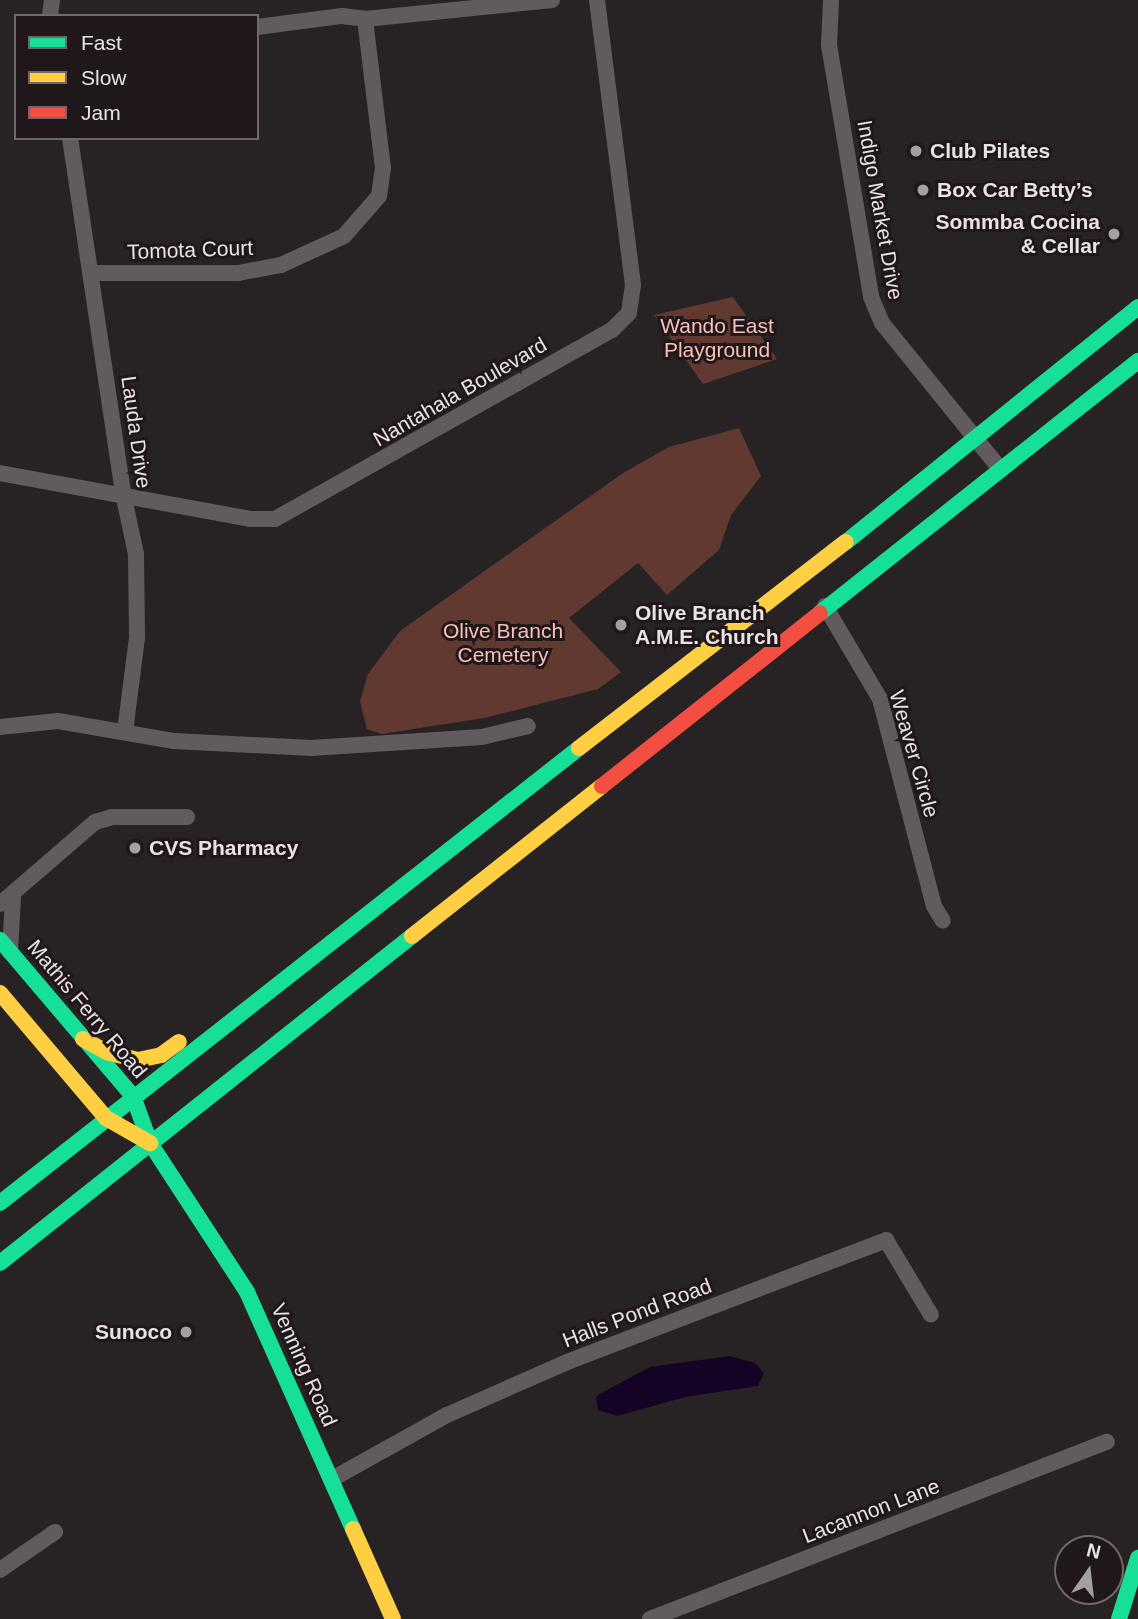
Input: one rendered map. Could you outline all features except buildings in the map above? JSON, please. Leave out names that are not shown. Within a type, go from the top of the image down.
[{"type":"main road","points":[[0,1203],[237,1014],[976,438],[1138,307]]},
{"type":"main road","points":[[0,1263],[825,606],[1138,361]]},
{"type":"main road","name":"Mathis Ferry Road","points":[[5,946],[133,1096],[150,1143]]},
{"type":"main road","points":[[0,993],[106,1118],[150,1143]]},
{"type":"main road","points":[[83,1039],[113,1055],[148,1060],[215,1014],[237,1014]]},
{"type":"main road","name":"Venning Road","points":[[150,1143],[247,1292],[393,1619]]},
{"type":"main road","points":[[1119,1619],[1138,1558]]},
{"type":"street","points":[[259,27],[342,16],[365,19],[552,0]]},
{"type":"street","name":"Nantahala Boulevard","points":[[0,473],[124,498],[250,519],[275,519],[612,330],[629,313],[633,285],[597,0]]},
{"type":"street","name":"Indigo Market Drive","points":[[831,0],[829,45],[871,297],[882,323],[1001,470]]},
{"type":"street","name":"Tomota Court","points":[[93,273],[238,273],[281,265],[354,227],[379,196],[383,168],[365,19]]},
{"type":"street","name":"Lauda Drive","points":[[70,140],[93,273],[124,498],[136,554],[137,626],[125,732]]},
{"type":"street","name":"Weaver Circle","points":[[825,606],[880,699],[934,906],[943,921]]},
{"type":"street","points":[[1,730],[58,721],[174,741],[311,748],[482,737],[528,726]]},
{"type":"street","points":[[5,946],[7,901],[95,822],[112,817],[187,817]]},
{"type":"street","name":"Halls Pond Road","points":[[332,1479],[447,1415],[567,1362],[886,1240],[931,1315]]},
{"type":"street","name":"Lacannon Lane","points":[[650,1619],[1107,1442]]},
{"type":"street","points":[[0,1570],[55,1532]]},
{"type":"green space","name":"Wando East Playground","points":[[733,297],[777,359],[703,384],[654,315]]},
{"type":"green space","name":"Olive Branch Cemetery","points":[[739,428],[761,476],[731,515],[719,550],[667,595],[638,563],[569,618],[621,672],[598,689],[484,718],[382,734],[367,729],[360,701],[368,674],[400,631],[623,473],[669,447]]},
{"type":"shaded area","points":[[730,1356],[755,1363],[764,1373],[758,1386],[685,1397],[617,1416],[598,1410],[596,1396],[650,1367]]},
{"type":"traffic: fast","points":[[846,542],[1138,307]]},
{"type":"traffic: fast","points":[[820,613],[1138,361]]},
{"type":"traffic: fast","points":[[0,1203],[579,748]]},
{"type":"traffic: fast","points":[[0,1263],[412,936]]},
{"type":"traffic: fast","points":[[0,940],[133,1096],[150,1143],[247,1292],[353,1529]]},
{"type":"traffic: fast","points":[[1119,1619],[1138,1558]]},
{"type":"traffic: slow","points":[[579,748],[846,542]]},
{"type":"traffic: slow","points":[[412,936],[602,786]]},
{"type":"traffic: slow","points":[[0,993],[106,1118],[150,1143]]},
{"type":"traffic: slow","points":[[83,1039],[106,1052],[138,1060],[161,1055],[179,1042]]},
{"type":"traffic: slow","points":[[353,1529],[393,1619]]},
{"type":"traffic: jam","points":[[602,786],[820,613]]},
{"type":"place","name":"Club Pilates","points":[[916,151]]},
{"type":"place","name":"Box Car Betty’s","points":[[923,190]]},
{"type":"place","name":"Sommba Cocina & Cellar","points":[[1114,234]]},
{"type":"place","name":"Olive Branch A.M.E. Church","points":[[621,625]]},
{"type":"place","name":"CVS Pharmacy","points":[[135,848]]},
{"type":"place","name":"Sunoco","points":[[186,1332]]}]
